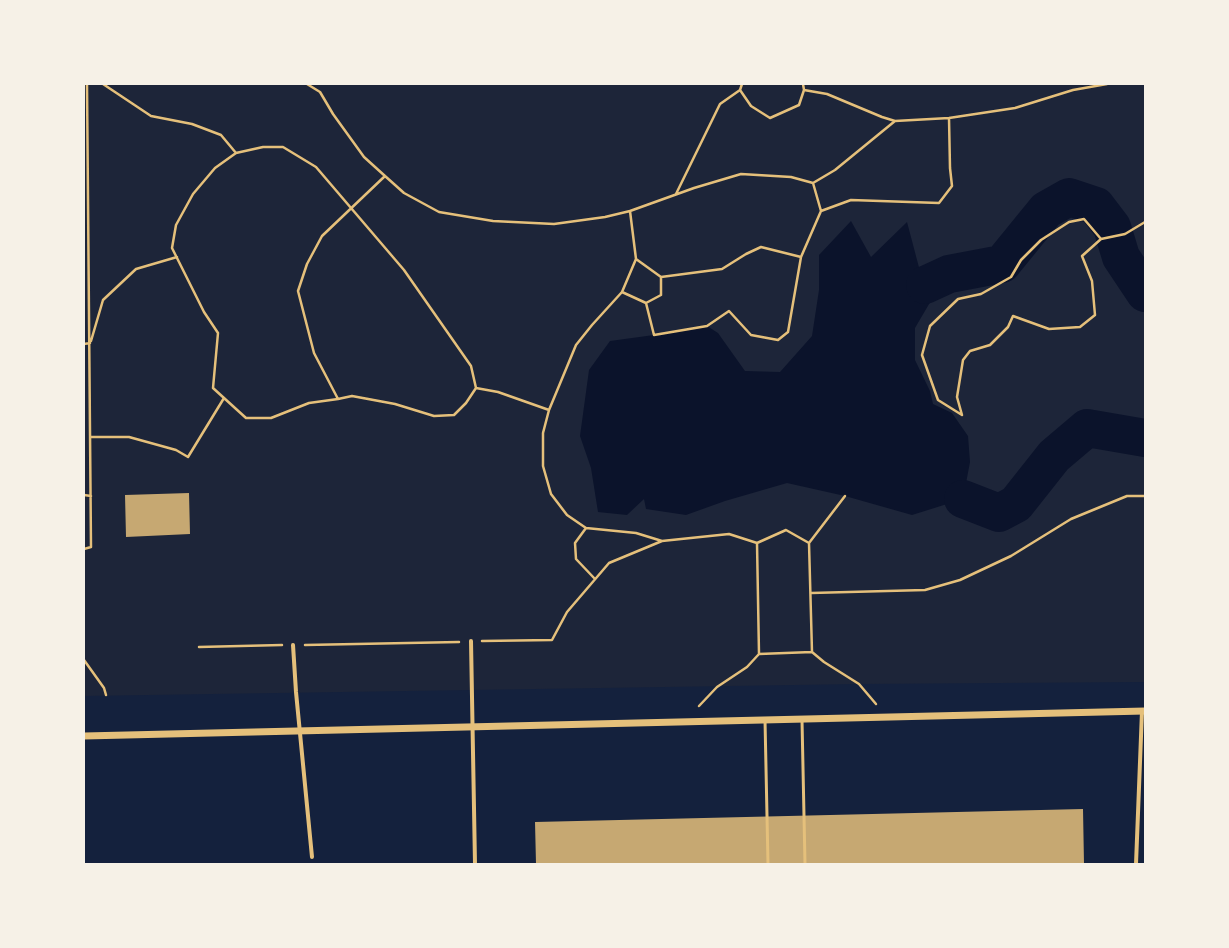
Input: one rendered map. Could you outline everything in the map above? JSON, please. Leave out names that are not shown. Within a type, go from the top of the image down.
[{"type":"street","points":[[471,641],[475,864]]},
{"type":"street","points":[[293,645],[296,692],[312,857]]},
{"type":"street","points":[[84,736],[1144,711],[1136,864]]},
{"type":"lane","points":[[765,720],[768,864]]},
{"type":"lane","points":[[802,720],[805,864]]},
{"type":"path","points":[[84,549],[91,547],[87,84]]},
{"type":"path","points":[[103,84],[152,116],[192,124],[221,135],[236,152]]},
{"type":"path","points":[[307,84],[320,92],[333,114],[364,156],[404,193],[439,212],[493,221],[554,224],[605,217],[630,211],[694,188],[741,174],[791,177],[813,183],[835,170],[895,121]]},
{"type":"path","points":[[676,195],[720,104],[740,90],[742,84]]},
{"type":"path","points":[[740,90],[751,106],[770,118],[799,105],[804,90],[803,84]]},
{"type":"path","points":[[804,90],[827,94],[895,121],[949,118],[1015,108],[1073,90],[1107,84]]},
{"type":"path","points":[[821,211],[851,200],[939,203],[952,186],[950,168],[949,118]]},
{"type":"path","points":[[262,147],[283,147],[316,167],[404,270],[471,366],[476,388],[466,403],[454,415],[434,416],[394,404],[352,396],[309,403],[271,418],[246,418],[213,388],[218,333],[204,312],[172,248],[176,225],[193,194],[215,168],[236,152],[262,147]]},
{"type":"path","points":[[338,399],[314,353],[298,291],[307,264],[322,236],[385,176]]},
{"type":"path","points":[[646,303],[654,335],[707,326],[728,310],[751,335],[778,340],[788,332],[801,257],[821,211],[813,183]]},
{"type":"path","points":[[630,211],[636,259],[622,292],[576,345],[549,410],[543,433],[543,466],[552,494],[568,515],[586,528],[636,533],[662,541]]},
{"type":"path","points":[[1101,239],[1084,219],[1069,222],[1041,240],[1021,260],[1011,277],[981,294],[958,299],[930,326],[922,355],[938,400],[962,415],[957,397],[963,360],[970,351],[990,345],[1008,328],[1013,316],[1049,329],[1080,327],[1095,315],[1092,281],[1082,256],[1101,239],[1125,234],[1145,222]]},
{"type":"path","points":[[636,259],[661,277],[722,268],[746,254],[760,248],[801,257]]},
{"type":"path","points":[[90,343],[103,300],[136,269],[177,257]]},
{"type":"path","points":[[646,303],[661,295],[661,277]]},
{"type":"path","points":[[622,292],[646,303]]},
{"type":"path","points":[[84,344],[90,343]]},
{"type":"path","points":[[476,388],[498,392],[549,410]]},
{"type":"path","points":[[90,437],[129,437],[176,450],[188,457],[224,398]]},
{"type":"path","points":[[84,496],[91,496]]},
{"type":"path","points":[[812,652],[809,543],[845,496]]},
{"type":"path","points":[[811,592],[925,590],[960,580],[1011,556],[1071,519],[1127,496],[1145,496]]},
{"type":"path","points":[[586,528],[575,543],[576,558],[595,579]]},
{"type":"path","points":[[199,647],[552,640],[567,612],[609,563],[662,541],[729,534],[757,543],[786,530],[809,543]]},
{"type":"path","points":[[757,543],[760,654]]},
{"type":"path","points":[[686,722],[716,687],[747,666],[760,654],[812,652],[824,662],[859,684],[888,718]]},
{"type":"path","points":[[84,660],[104,688],[106,695]]},
{"type":"shaded area","points":[[84,84],[1145,84],[1145,682],[859,684],[84,696]]},
{"type":"shaded area","points":[[851,221],[871,257],[907,222],[921,275],[932,299],[915,328],[915,360],[930,391],[933,404],[952,413],[968,436],[970,462],[963,499],[912,515],[845,496],[787,483],[725,501],[686,515],[646,509],[644,499],[627,515],[598,512],[591,468],[580,436],[589,370],[610,341],[707,326],[718,333],[745,371],[780,372],[812,336],[819,290],[819,255]]},
{"type":"building","points":[[189,493],[190,534],[126,537],[125,495]]},
{"type":"building","points":[[1083,809],[1084,864],[536,864],[535,822]]},
{"type":"waterway","points":[[925,285],[949,274],[1002,264],[1046,210],[1069,197],[1096,206],[1112,227],[1121,257],[1145,293]]},
{"type":"waterway","points":[[963,499],[999,513],[1016,504],[1054,456],[1087,428],[1145,438]]}]
